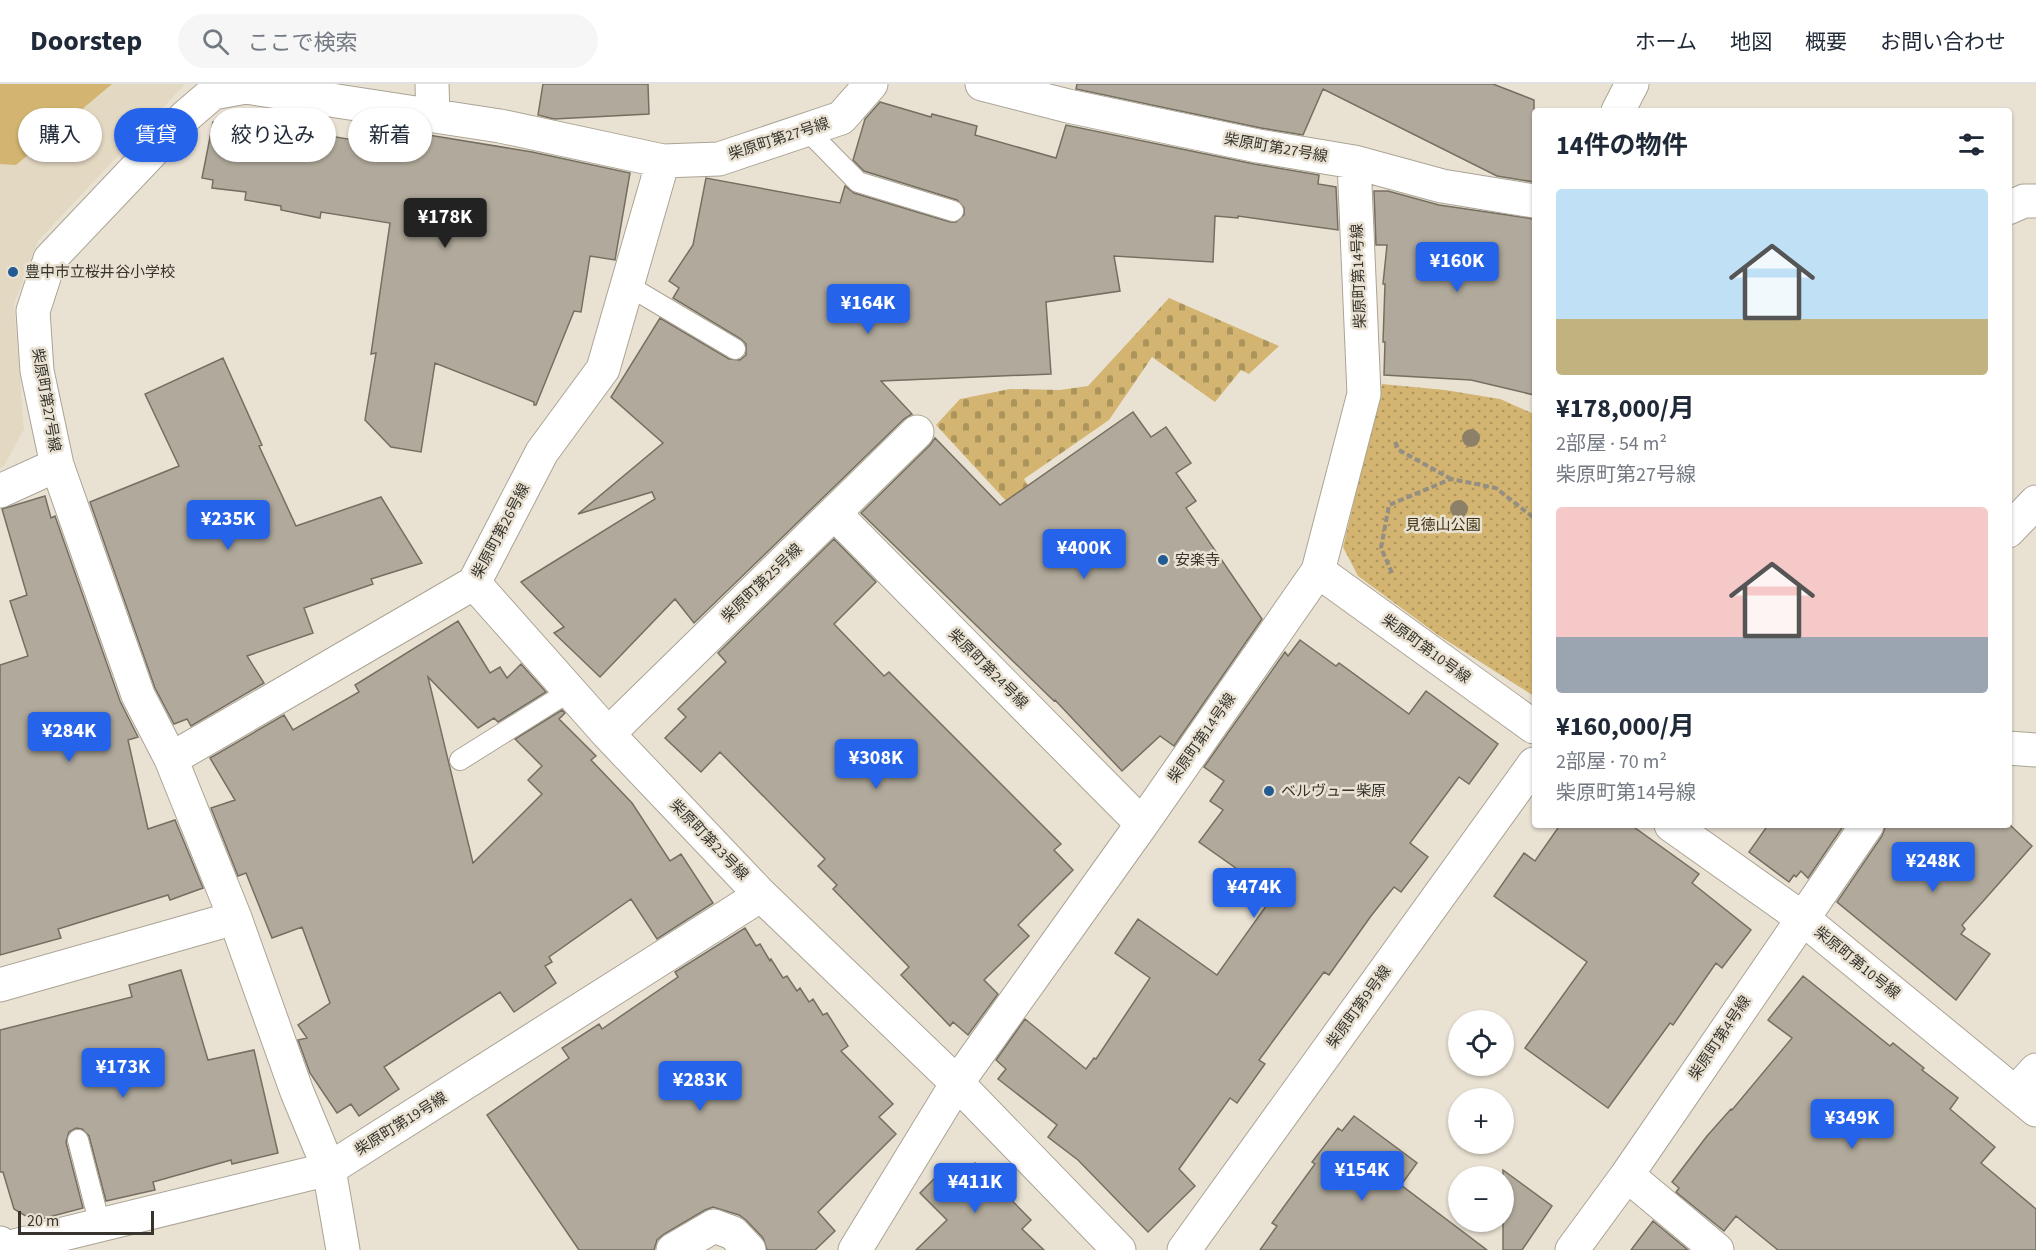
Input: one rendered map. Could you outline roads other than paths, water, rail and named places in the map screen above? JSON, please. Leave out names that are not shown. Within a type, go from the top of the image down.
[{"type":"street","name":"柴原町第27号線","points":[[0,491],[57,465],[37,371],[33,311],[50,259],[185,117],[213,93],[246,87],[433,100],[500,126],[663,161],[719,159],[841,118],[871,84]]},
{"type":"street","name":"柴原町第27号線","points":[[982,84],[1068,106],[1258,146],[1354,162],[1442,186],[1532,201]]},
{"type":"street","points":[[1620,108],[1632,84]]},
{"type":"street","name":"柴原町第26号線","points":[[171,759],[474,583],[542,452],[603,369],[663,161]]},
{"type":"street","name":"柴原町第14号線","points":[[855,1250],[957,1083],[1142,824],[1318,571],[1364,394],[1354,162]]},
{"type":"street","points":[[2012,206],[2024,201],[2036,201]]},
{"type":"street","name":"柴原町第25号線","points":[[608,734],[917,432]]},
{"type":"street","points":[[57,465],[138,695],[171,759],[235,918],[297,1092],[329,1169],[343,1250]]},
{"type":"street","points":[[2012,527],[2036,502]]},
{"type":"street","name":"柴原町第24号線","points":[[834,513],[1142,824]]},
{"type":"street","name":"柴原町第10号線","points":[[1318,571],[1532,726]]},
{"type":"street","name":"柴原町第23号線","points":[[474,583],[608,734],[761,895],[957,1083],[1119,1250]]},
{"type":"street","points":[[2012,748],[2036,750]]},
{"type":"street","name":"柴原町第9号線","points":[[1184,1250],[1532,767]]},
{"type":"street","name":"柴原町第10号線","points":[[1675,828],[1802,918],[2029,1091]]},
{"type":"street","name":"柴原町第4号線","points":[[1572,1250],[1627,1175],[1865,828]]},
{"type":"street","name":"柴原町第19号線","points":[[1,1247],[329,1169],[761,895]]},
{"type":"street","points":[[0,985],[235,918]]},
{"type":"street","points":[[1627,1175],[1717,1250]]},
{"type":"street","points":[[673,1250],[714,1226],[733,1233],[749,1250]]},
{"type":"lane","points":[[806,129],[858,182],[952,211]]},
{"type":"lane","points":[[627,285],[735,349]]},
{"type":"lane","points":[[460,760],[570,691]]},
{"type":"lane","points":[[78,1140],[100,1225]]},
{"type":"place","name":"豊中市立桜井谷小学校","points":[[13,272]]},
{"type":"place","name":"安楽寺","points":[[1163,560]]},
{"type":"place","name":"ベルヴュー柴原","points":[[1269,791]]},
{"type":"park label","name":"見徳山公園","points":[[1443,525]]}]
